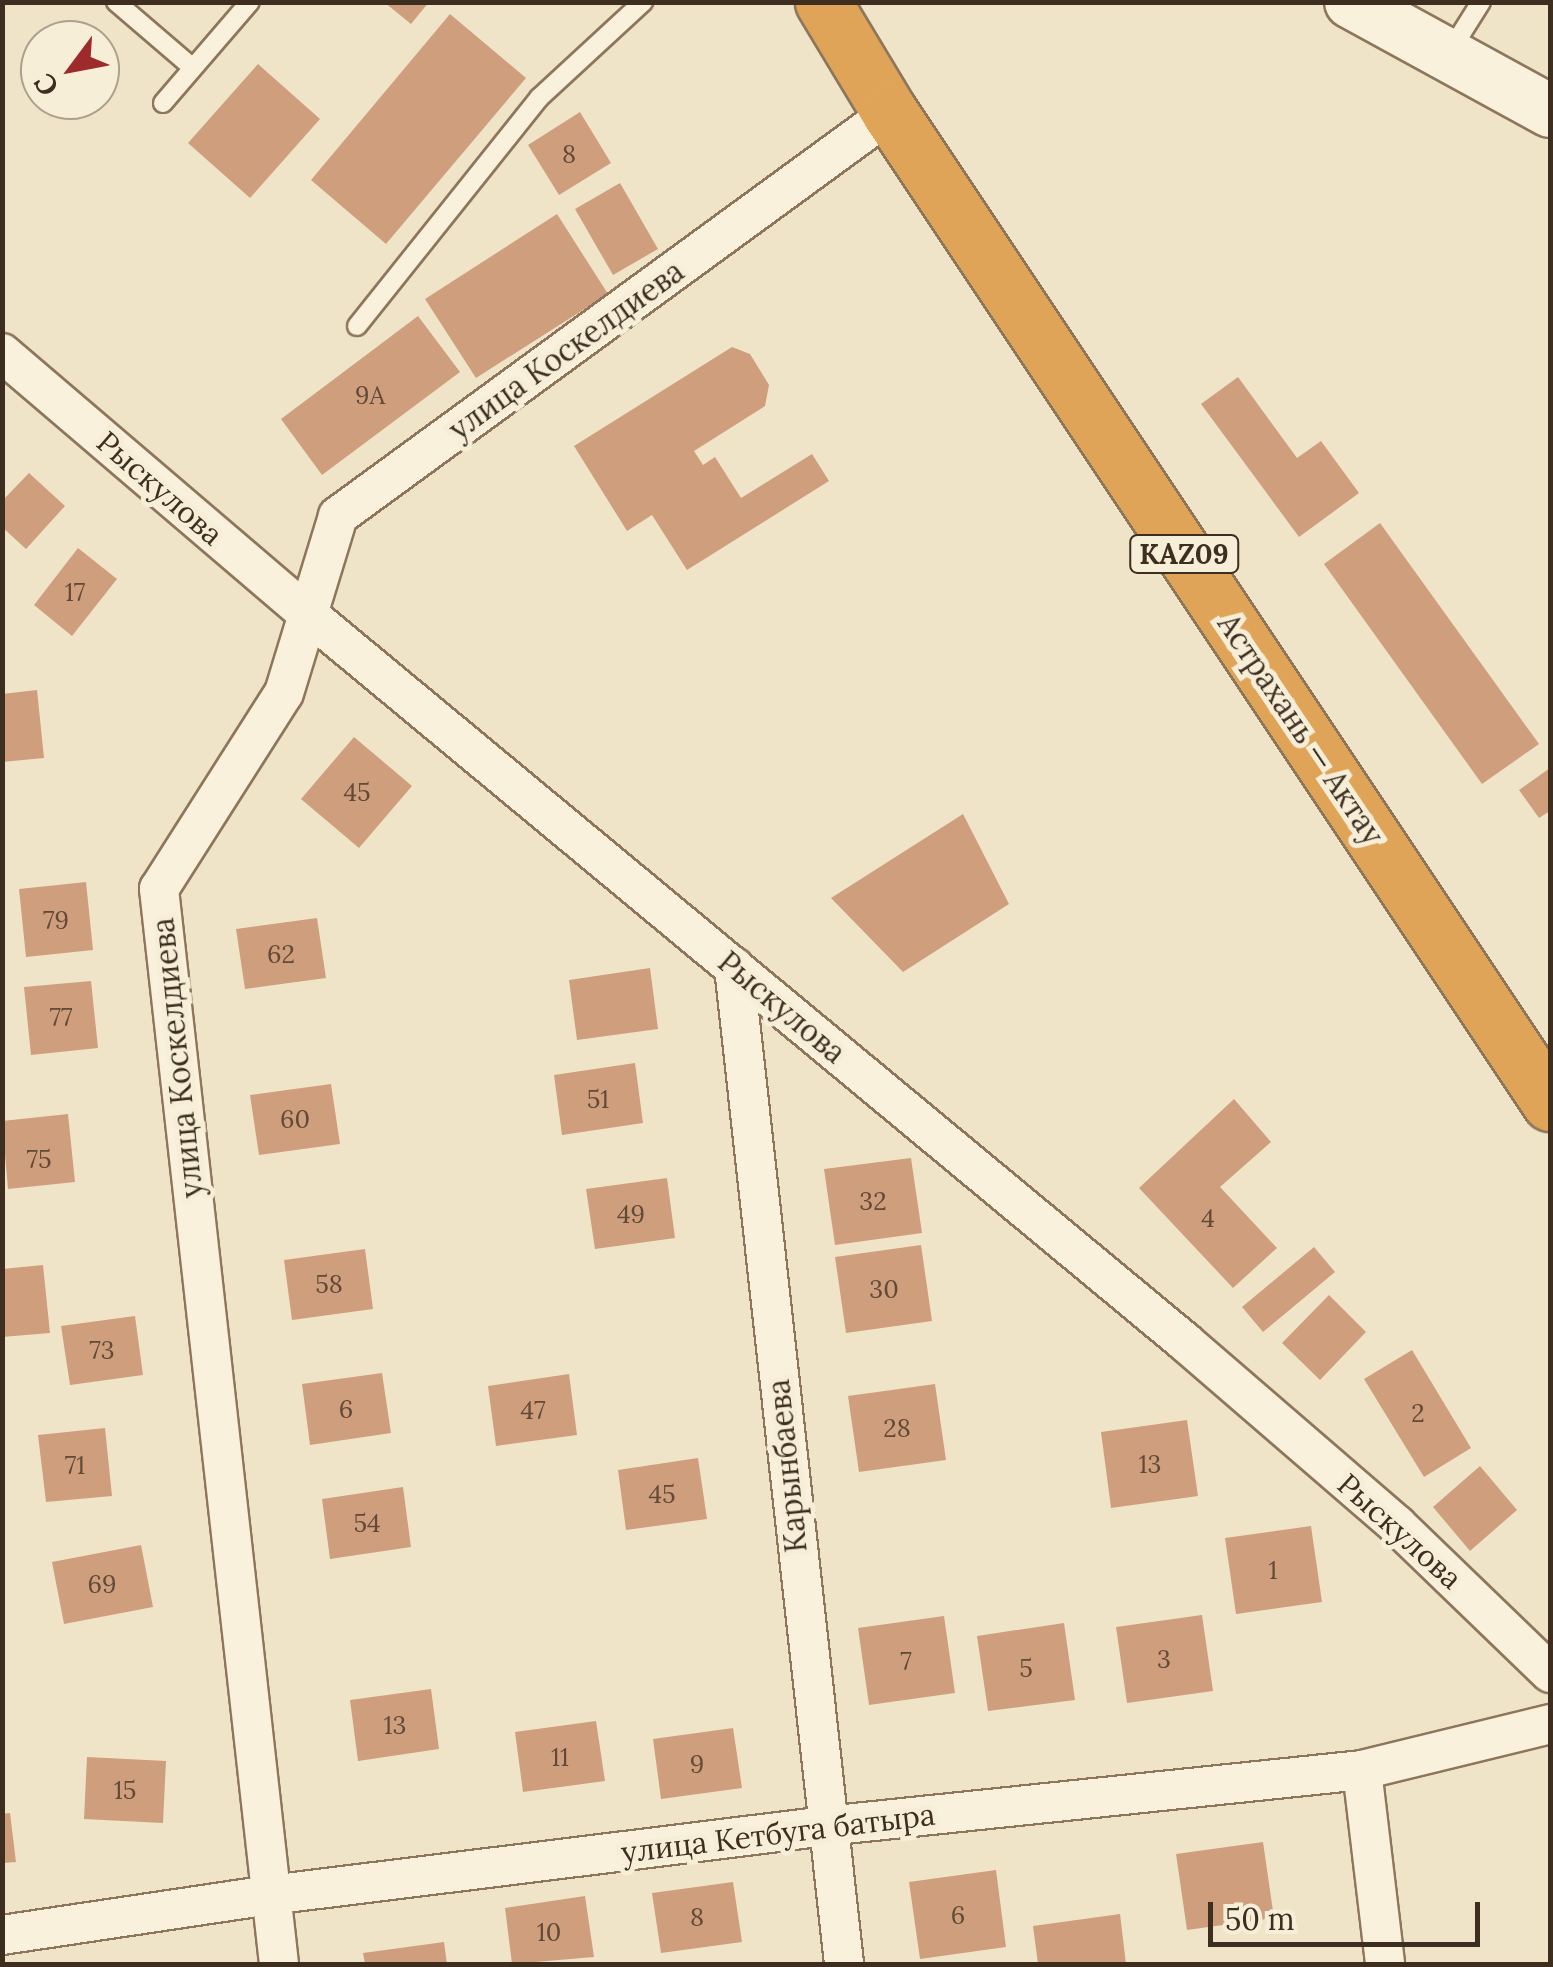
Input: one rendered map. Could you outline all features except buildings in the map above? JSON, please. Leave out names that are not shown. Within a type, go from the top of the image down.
[{"type":"highway","name":"Астрахань — Актау","points":[[823,2],[890,113],[1550,1103]]},
{"type":"street","points":[[1351,2],[1550,111]]},
{"type":"street","name":"улица Коскелдиева","points":[[278,1964],[158,889],[284,693],[338,516],[890,113]]},
{"type":"street","name":"Рыскулова","points":[[2,353],[310,616],[1382,1512],[1550,1673]]},
{"type":"street","name":"Карынбаева","points":[[734,967],[844,1964]]},
{"type":"street","name":"улица Кетбуга батыра","points":[[2,1935],[270,1896],[826,1826],[1362,1770],[1550,1724]]},
{"type":"street","points":[[1362,1770],[1386,1964]]},
{"type":"lane","points":[[116,2],[193,68]]},
{"type":"lane","points":[[163,103],[250,2]]},
{"type":"lane","points":[[356,326],[539,98],[643,2]]},
{"type":"lane","points":[[1448,55],[1480,2]]}]
